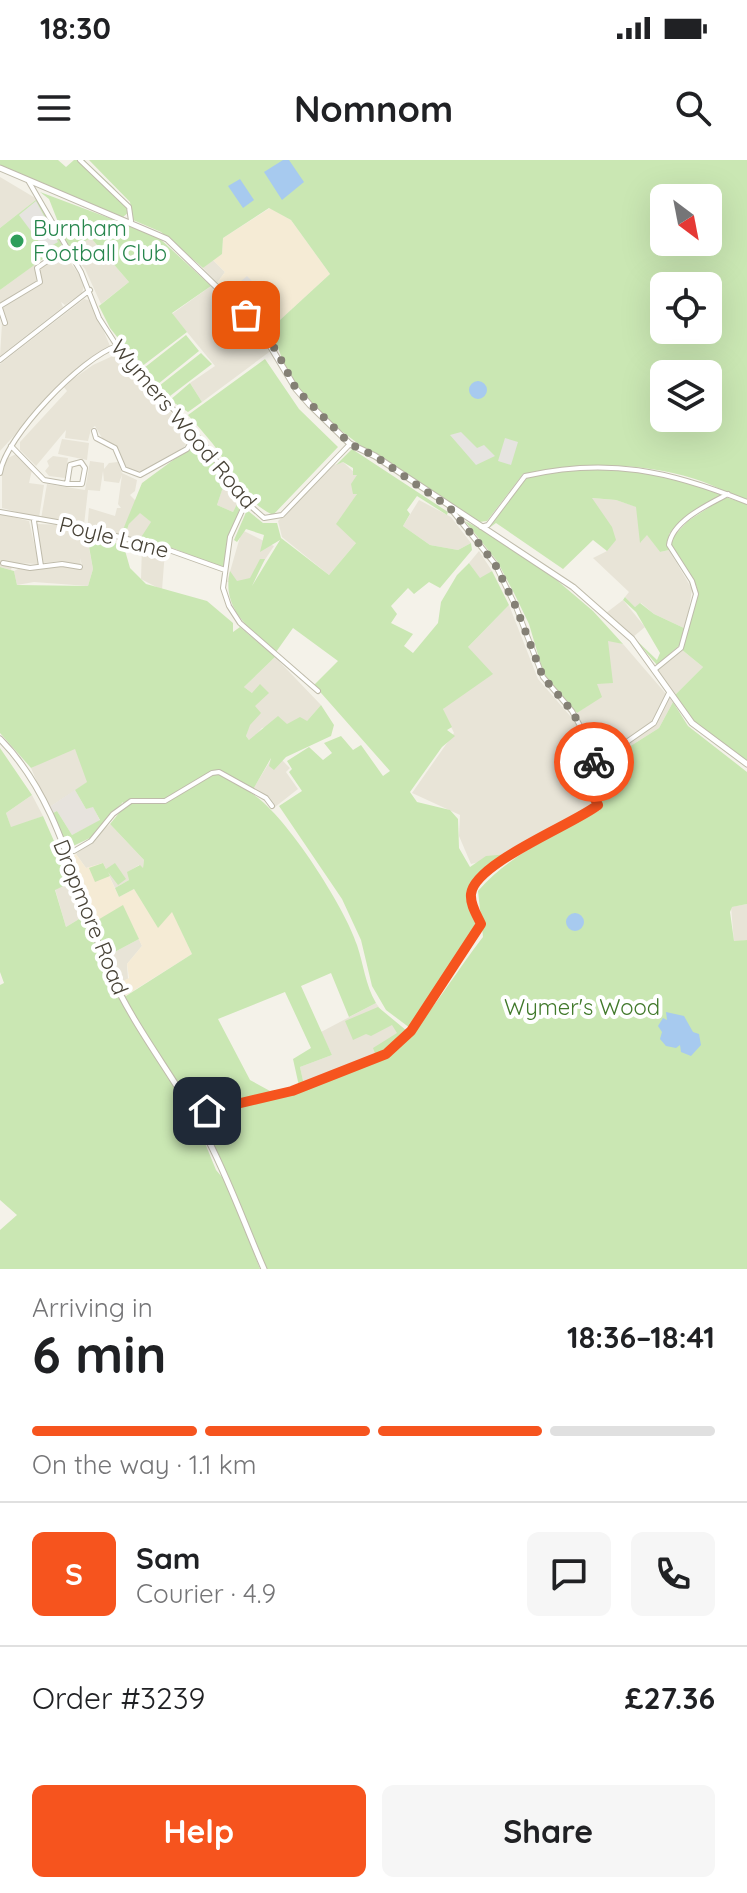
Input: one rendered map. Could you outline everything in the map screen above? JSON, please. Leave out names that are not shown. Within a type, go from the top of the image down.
[{"type":"street","points":[[80,160],[129,207],[131,221]]},
{"type":"street","points":[[0,168],[131,221],[167,239],[186,254],[246,315],[276,350],[296,389],[350,444],[375,456],[573,587],[632,639],[701,733],[747,764]]},
{"type":"street","name":"Wymers Wood Road","points":[[29,182],[90,290],[112,340],[196,434],[246,502],[264,518],[282,515],[350,444]]},
{"type":"street","points":[[5,323],[0,307],[40,282],[37,268],[66,248]]},
{"type":"street","points":[[0,360],[90,290]]},
{"type":"street","points":[[110,349],[112,340]]},
{"type":"street","points":[[0,473],[2,458],[66,382],[117,346]]},
{"type":"street","points":[[94,431],[96,438],[115,448],[124,469],[140,475],[180,454],[196,434]]},
{"type":"street","points":[[11,446],[44,480],[78,486],[85,480],[81,462],[70,465],[67,484]]},
{"type":"street","points":[[481,527],[488,525],[519,480],[543,472],[617,465],[691,481],[747,502]]},
{"type":"street","points":[[654,670],[681,648],[696,594],[692,581],[669,545],[670,538],[681,524],[728,494]]},
{"type":"street","points":[[246,502],[230,537],[223,588],[240,623],[318,691]]},
{"type":"street","points":[[189,1107],[207,1111],[292,1091],[386,1054],[411,1031],[471,943],[481,924],[473,908],[471,893],[475,885],[506,858],[598,805],[595,799],[595,764],[586,737],[572,711],[543,677],[516,607],[495,564],[449,507]]},
{"type":"street","name":"Poyle Lane","points":[[0,512],[86,528],[169,550],[225,570]]},
{"type":"street","points":[[34,520],[41,566]]},
{"type":"street","points":[[3,563],[30,568],[62,564],[80,567]]},
{"type":"street","points":[[595,764],[654,723],[669,693]]},
{"type":"street","name":"Dropmore Road","points":[[0,739],[24,765],[67,857],[117,988],[204,1130],[264,1269]]},
{"type":"street","points":[[67,857],[91,841],[113,814],[131,801],[165,801],[212,773],[219,772],[266,798],[272,806]]},
{"type":"street","points":[[64,850],[74,851]]},
{"type":"street","points":[[204,1130],[207,1111]]},
{"type":"shaded area","points":[[0,177],[37,199],[0,228]]},
{"type":"shaded area","points":[[36,201],[58,242],[51,246],[43,247],[19,215]]},
{"type":"shaded area","points":[[270,208],[291,220],[330,274],[268,331],[217,283],[225,272],[213,260],[222,254],[223,238]]},
{"type":"shaded area","points":[[91,238],[129,282],[101,304],[85,269],[69,250]]},
{"type":"shaded area","points":[[63,252],[85,283],[82,293],[65,305],[61,302],[63,307],[0,356],[3,307],[42,283],[39,270]]},
{"type":"shaded area","points":[[213,260],[225,272],[217,283],[203,268]]},
{"type":"shaded area","points":[[38,262],[35,270],[38,280],[0,304],[0,290]]},
{"type":"shaded area","points":[[247,276],[276,305],[267,312],[261,305],[253,310],[234,287]]},
{"type":"shaded area","points":[[211,286],[245,317],[272,350],[202,402],[190,383],[215,366],[172,314]]},
{"type":"shaded area","points":[[84,299],[91,301],[110,346],[67,378],[0,451],[0,364]]},
{"type":"shaded area","points":[[117,354],[187,430],[189,439],[184,447],[144,471],[134,472],[125,466],[117,448],[102,438],[95,426],[88,441],[65,438],[66,430],[36,466],[20,450],[20,442],[67,391],[63,386],[93,365]]},
{"type":"shaded area","points":[[461,432],[477,448],[484,445],[495,456],[476,465],[450,435]]},
{"type":"shaded area","points":[[505,438],[518,442],[511,465],[498,461]]},
{"type":"shaded area","points":[[62,439],[89,443],[87,460],[58,454]]},
{"type":"shaded area","points":[[16,454],[32,470],[29,483],[44,485],[39,518],[2,508],[2,471],[6,459]]},
{"type":"shaded area","points":[[53,456],[68,458],[65,478],[49,476],[45,471],[49,466],[47,461]]},
{"type":"shaded area","points":[[90,461],[104,463],[104,469],[109,463],[118,462],[122,473],[137,480],[135,491],[130,495],[136,501],[120,537],[88,527],[88,520],[89,508],[115,516],[117,508],[121,508],[118,504],[122,475],[119,483],[104,481],[103,471],[100,491],[88,490],[84,525],[41,519],[47,484],[85,490]]},
{"type":"shaded area","points":[[343,462],[357,475],[356,543],[329,575],[282,537],[278,521],[334,465]]},
{"type":"shaded area","points":[[224,483],[240,500],[233,512],[217,505]]},
{"type":"shaded area","points":[[591,498],[616,500],[637,507],[641,542],[647,534],[660,552],[669,550],[692,589],[686,629],[654,614],[641,603],[635,607],[625,597],[629,592],[593,558],[607,551]]},
{"type":"shaded area","points":[[419,500],[451,517],[471,543],[458,550],[430,545],[403,526]]},
{"type":"shaded area","points":[[140,512],[151,522],[150,528],[138,542],[124,538],[129,524]]},
{"type":"shaded area","points":[[0,514],[29,521],[39,564],[13,563],[11,570],[0,567]]},
{"type":"shaded area","points":[[36,524],[69,525],[86,532],[93,569],[88,586],[34,582],[17,585],[14,571],[20,568],[62,565],[83,569],[80,558],[81,565],[77,566],[61,561],[43,563]]},
{"type":"shaded area","points":[[242,530],[274,546],[248,585],[227,582]]},
{"type":"shaded area","points":[[142,546],[165,551],[162,590],[141,579]]},
{"type":"shaded area","points":[[479,551],[492,571],[480,579],[469,563]]},
{"type":"shaded area","points":[[623,600],[645,627],[633,637],[606,613]]},
{"type":"shaded area","points":[[509,605],[538,679],[578,725],[588,754],[591,805],[499,857],[471,864],[459,836],[460,815],[412,793],[454,733],[443,710],[468,647]]},
{"type":"shaded area","points":[[608,640],[623,644],[673,702],[659,728],[599,766],[577,713],[587,706],[597,684]]},
{"type":"shaded area","points":[[681,649],[703,667],[674,696],[657,670]]},
{"type":"shaded area","points":[[275,657],[321,705],[307,721],[262,728],[250,741],[246,736],[254,707],[252,693],[244,687]]},
{"type":"shaded area","points":[[75,748],[88,782],[48,808],[31,768]]},
{"type":"shaded area","points":[[272,758],[274,769],[282,760],[290,768],[286,772],[298,789],[275,807],[253,789]]},
{"type":"shaded area","points":[[75,790],[86,809],[93,806],[100,821],[72,835],[57,811],[51,814],[48,808]]},
{"type":"shaded area","points":[[32,795],[43,816],[11,828],[6,813]]},
{"type":"shaded area","points":[[110,824],[144,860],[143,869],[139,865],[128,872],[129,880],[115,888],[103,863],[86,868],[76,854]]},
{"type":"shaded area","points":[[76,854],[86,868],[103,863],[119,897],[134,889],[158,927],[172,911],[192,954],[125,996],[121,982],[129,978],[127,964],[142,946],[123,906],[97,921],[72,858]]},
{"type":"shaded area","points":[[72,882],[84,916],[66,927],[55,889]]},
{"type":"shaded area","points":[[747,904],[747,940],[734,942],[731,907]]},
{"type":"shaded area","points":[[139,939],[142,946],[127,964],[128,979],[121,982],[109,955]]},
{"type":"shaded area","points":[[376,1003],[383,1013],[407,1031],[385,1052],[304,1085],[300,1067],[332,1055],[321,1032]]},
{"type":"green space","points":[[0,160],[58,160],[66,167],[74,160],[84,160],[114,188],[129,212],[123,217],[61,195],[0,166]]},
{"type":"green space","points":[[89,160],[747,160],[747,500],[702,481],[673,473],[630,467],[588,466],[523,474],[487,521],[479,522],[354,440],[310,403],[295,386],[268,331],[330,274],[291,220],[269,208],[223,238],[222,254],[203,268],[161,232],[133,220],[130,202]]},
{"type":"green space","points":[[40,192],[157,236],[211,286],[172,313],[187,332],[141,367],[110,328],[99,306],[129,282],[91,238],[69,250],[49,199]]},
{"type":"green space","points":[[37,199],[62,245],[0,290],[0,228]]},
{"type":"green space","points":[[186,335],[199,351],[158,384],[144,368]]},
{"type":"green space","points":[[201,353],[212,364],[170,396],[159,386]]},
{"type":"green space","points":[[265,359],[299,409],[338,447],[273,515],[248,496],[188,415]]},
{"type":"green space","points":[[190,383],[202,402],[188,412],[170,400]]},
{"type":"green space","points":[[199,441],[243,500],[229,538],[224,569],[175,549],[138,542],[151,522],[140,513],[129,524],[124,538],[120,537],[142,483]],"holes":[[[224,484],[239,500],[233,512],[217,505]]]},
{"type":"green space","points":[[352,449],[448,512],[447,515],[417,496],[407,510],[410,514],[403,526],[430,545],[458,550],[471,543],[472,550],[440,588],[429,582],[414,594],[408,588],[391,606],[397,614],[391,623],[413,634],[404,646],[413,653],[438,623],[441,602],[457,575],[469,563],[480,578],[492,571],[509,605],[468,647],[493,674],[443,709],[452,727],[447,730],[455,736],[442,747],[410,792],[417,802],[450,810],[458,819],[459,848],[470,867],[486,856],[509,854],[472,884],[475,930],[410,1028],[386,1010],[372,986],[361,940],[342,899],[279,806],[302,791],[289,772],[292,769],[287,761],[309,747],[323,760],[332,753],[324,743],[341,736],[353,750],[361,745],[383,776],[390,771],[314,685],[338,661],[293,628],[276,652],[240,617],[228,584],[230,571],[237,581],[250,578],[260,559],[265,559],[252,586],[280,540],[260,552],[264,535],[246,529],[237,542],[234,540],[247,510],[263,523],[277,523],[281,538],[329,575],[356,543],[336,524],[357,494],[353,494],[351,484],[357,475],[353,475],[353,468],[343,462],[336,465]]},
{"type":"green space","points":[[617,467],[723,494],[690,515],[669,534],[669,550],[660,552],[647,535],[640,543],[636,507],[616,500],[592,498],[612,527],[616,540],[607,551],[593,540],[563,569],[496,523],[489,528],[510,493],[528,477],[560,469]]},
{"type":"green space","points":[[725,497],[747,504],[747,762],[693,722],[674,696],[703,667],[681,649],[697,587],[671,546],[671,539],[688,521]]},
{"type":"green space","points":[[465,521],[520,549],[593,611],[623,644],[608,641],[613,683],[597,684],[602,697],[577,713],[544,675],[529,624],[514,593],[497,561]]},
{"type":"green space","name":"Wymer's Wood","points":[[86,530],[124,547],[130,568],[146,584],[207,601],[233,623],[233,632],[240,627],[275,657],[244,687],[252,693],[260,684],[269,693],[255,706],[261,713],[250,725],[246,736],[249,740],[278,716],[287,724],[300,717],[307,721],[321,705],[334,725],[331,736],[286,757],[274,770],[269,766],[271,758],[251,793],[280,819],[327,885],[350,928],[376,1003],[349,1017],[331,973],[301,986],[332,1055],[300,1067],[304,1085],[376,1061],[411,1034],[483,937],[478,891],[519,855],[600,810],[599,766],[659,728],[673,702],[688,726],[747,772],[747,904],[732,907],[730,912],[734,941],[747,940],[747,1269],[266,1269],[205,1130],[211,1116],[195,1112],[172,1089],[200,1131],[216,1170],[227,1183],[260,1269],[0,1269],[0,1230],[17,1215],[0,1200],[0,985],[4,983],[0,972],[0,748],[32,795],[6,813],[11,827],[43,816],[72,882],[55,890],[66,927],[84,916],[114,986],[126,996],[192,954],[172,912],[158,928],[134,889],[119,897],[115,888],[129,880],[127,872],[140,865],[143,868],[144,860],[110,824],[124,807],[123,802],[90,838],[67,849],[51,814],[57,811],[72,835],[100,820],[93,807],[86,809],[75,790],[87,782],[75,749],[31,768],[0,733],[0,567],[14,571],[17,585],[88,586],[93,569]],"holes":[[[285,992],[311,1048],[293,1059],[299,1086],[270,1091],[250,1080],[218,1019]]]},
{"type":"green space","points":[[625,597],[635,607],[640,603],[654,614],[686,629],[680,645],[657,665],[633,637],[657,660],[660,653],[636,612],[623,600]]},
{"type":"green space","points":[[72,858],[96,921],[123,905],[139,939],[109,955],[119,983],[92,921]]},
{"type":"green space","points":[[103,863],[106,869],[115,863],[126,879],[118,885],[108,872],[110,876],[95,882],[89,868]]},
{"type":"green space","points":[[378,1007],[407,1031],[376,1056],[373,1048],[397,1033],[392,1025],[371,1036],[366,1034],[353,1040],[345,1021]]},
{"type":"water","points":[[283,160],[289,160],[304,182],[282,200],[264,172]]},
{"type":"water","points":[[240,179],[254,200],[243,208],[228,186]]},
{"type":"water","points":[[478,381],[487,390],[478,399],[469,390]]},
{"type":"water","points":[[571,913],[579,913],[584,922],[582,929],[571,931],[566,926],[566,918]]},
{"type":"water","points":[[666,1012],[684,1016],[693,1032],[699,1034],[701,1045],[691,1056],[681,1052],[680,1045],[676,1048],[666,1046],[660,1039],[662,1032],[658,1026],[663,1018],[667,1020]]},
{"type":"way so far","points":[[246,315],[276,350],[287,375],[310,405],[326,417],[350,444],[375,456],[449,507],[495,564],[528,635],[543,677],[572,711],[586,737],[594,762]]},
{"type":"place","name":"Burnham Football Club","points":[[17,241]]},
{"type":"route","points":[[207,1111],[238,1101],[292,1091],[386,1054],[411,1031],[471,943],[481,924],[473,908],[471,893],[475,885],[506,858],[598,805],[595,799],[594,762]]}]
